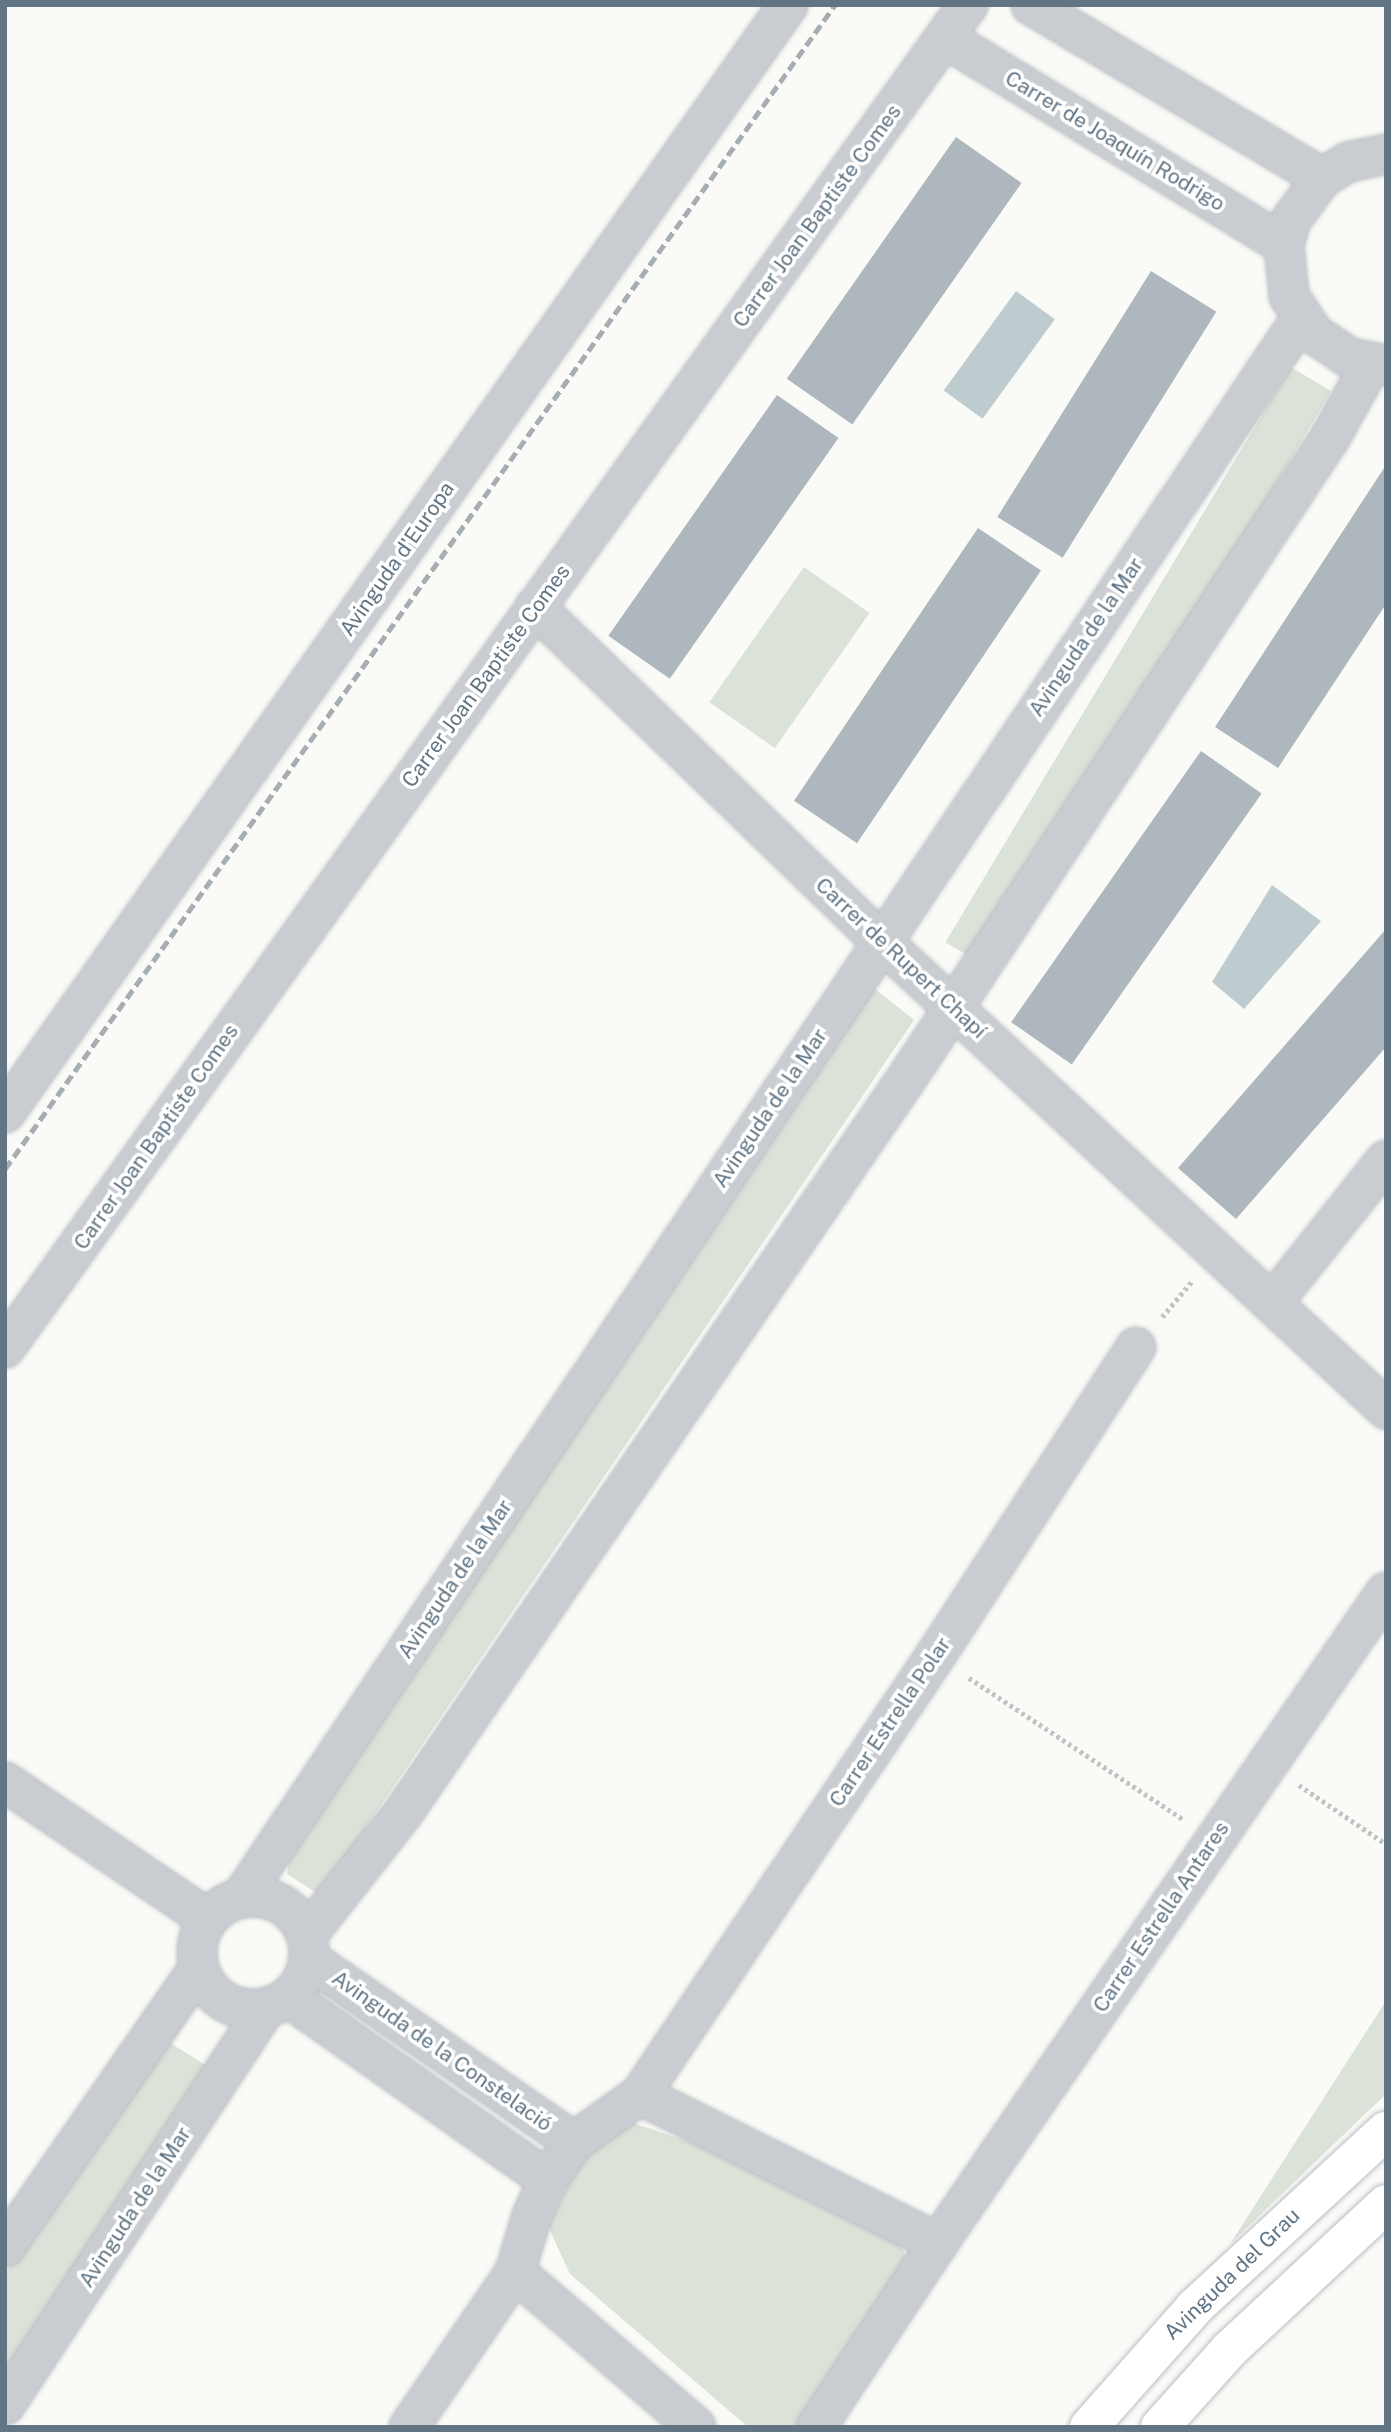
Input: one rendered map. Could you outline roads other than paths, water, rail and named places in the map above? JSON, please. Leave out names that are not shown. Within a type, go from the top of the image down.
[{"type":"main road","name":"Avinguda del Grau","points":[[1089,2427],[1195,2307],[1386,2131]]},
{"type":"main road","points":[[1160,2427],[1229,2350],[1386,2204]]},
{"type":"street","name":"Avinguda d'Europa","points":[[5,1113],[788,5]]},
{"type":"street","name":"Carrer Joan Baptiste Comes","points":[[5,1348],[968,5]]},
{"type":"street","points":[[1031,5],[1322,178]]},
{"type":"street","name":"Carrer de Joaquín Rodrigo","points":[[946,38],[1284,245]]},
{"type":"street","points":[[277,2003],[303,1981],[309,1948],[954,1007],[1378,364],[1329,347],[1301,319],[1289,296],[1284,245],[1290,220],[1322,178],[1348,162],[1386,154]]},
{"type":"street","name":"Avinguda de la Mar","points":[[241,1898],[1301,319]]},
{"type":"street","name":"Carrer de Rupert Chapí","points":[[535,607],[881,941],[1386,1409]]},
{"type":"street","points":[[1273,1302],[1386,1160]]},
{"type":"street","name":"Carrer Estrella Polar","points":[[409,2427],[514,2272],[548,2180],[573,2142],[640,2095],[936,1655],[1136,1347]]},
{"type":"street","name":"Carrer Estrella Antares","points":[[937,2243],[1386,1592]]},
{"type":"street","points":[[5,1782],[208,1919]]},
{"type":"street","points":[[309,1948],[289,1910],[269,1898],[241,1898],[223,1905],[208,1919],[197,1942],[198,1969],[208,1988],[226,2003],[277,2003],[548,2180]]},
{"type":"street","name":"Avinguda de la Constelació","points":[[309,1948],[573,2142]]},
{"type":"street","points":[[5,2247],[198,1969]]},
{"type":"street","name":"Avinguda de la Mar","points":[[5,2405],[277,2003]]},
{"type":"street","points":[[640,2095],[937,2243],[816,2427]]},
{"type":"street","points":[[514,2272],[696,2427]]},
{"type":"railway","points":[[5,1169],[835,5]]}]
